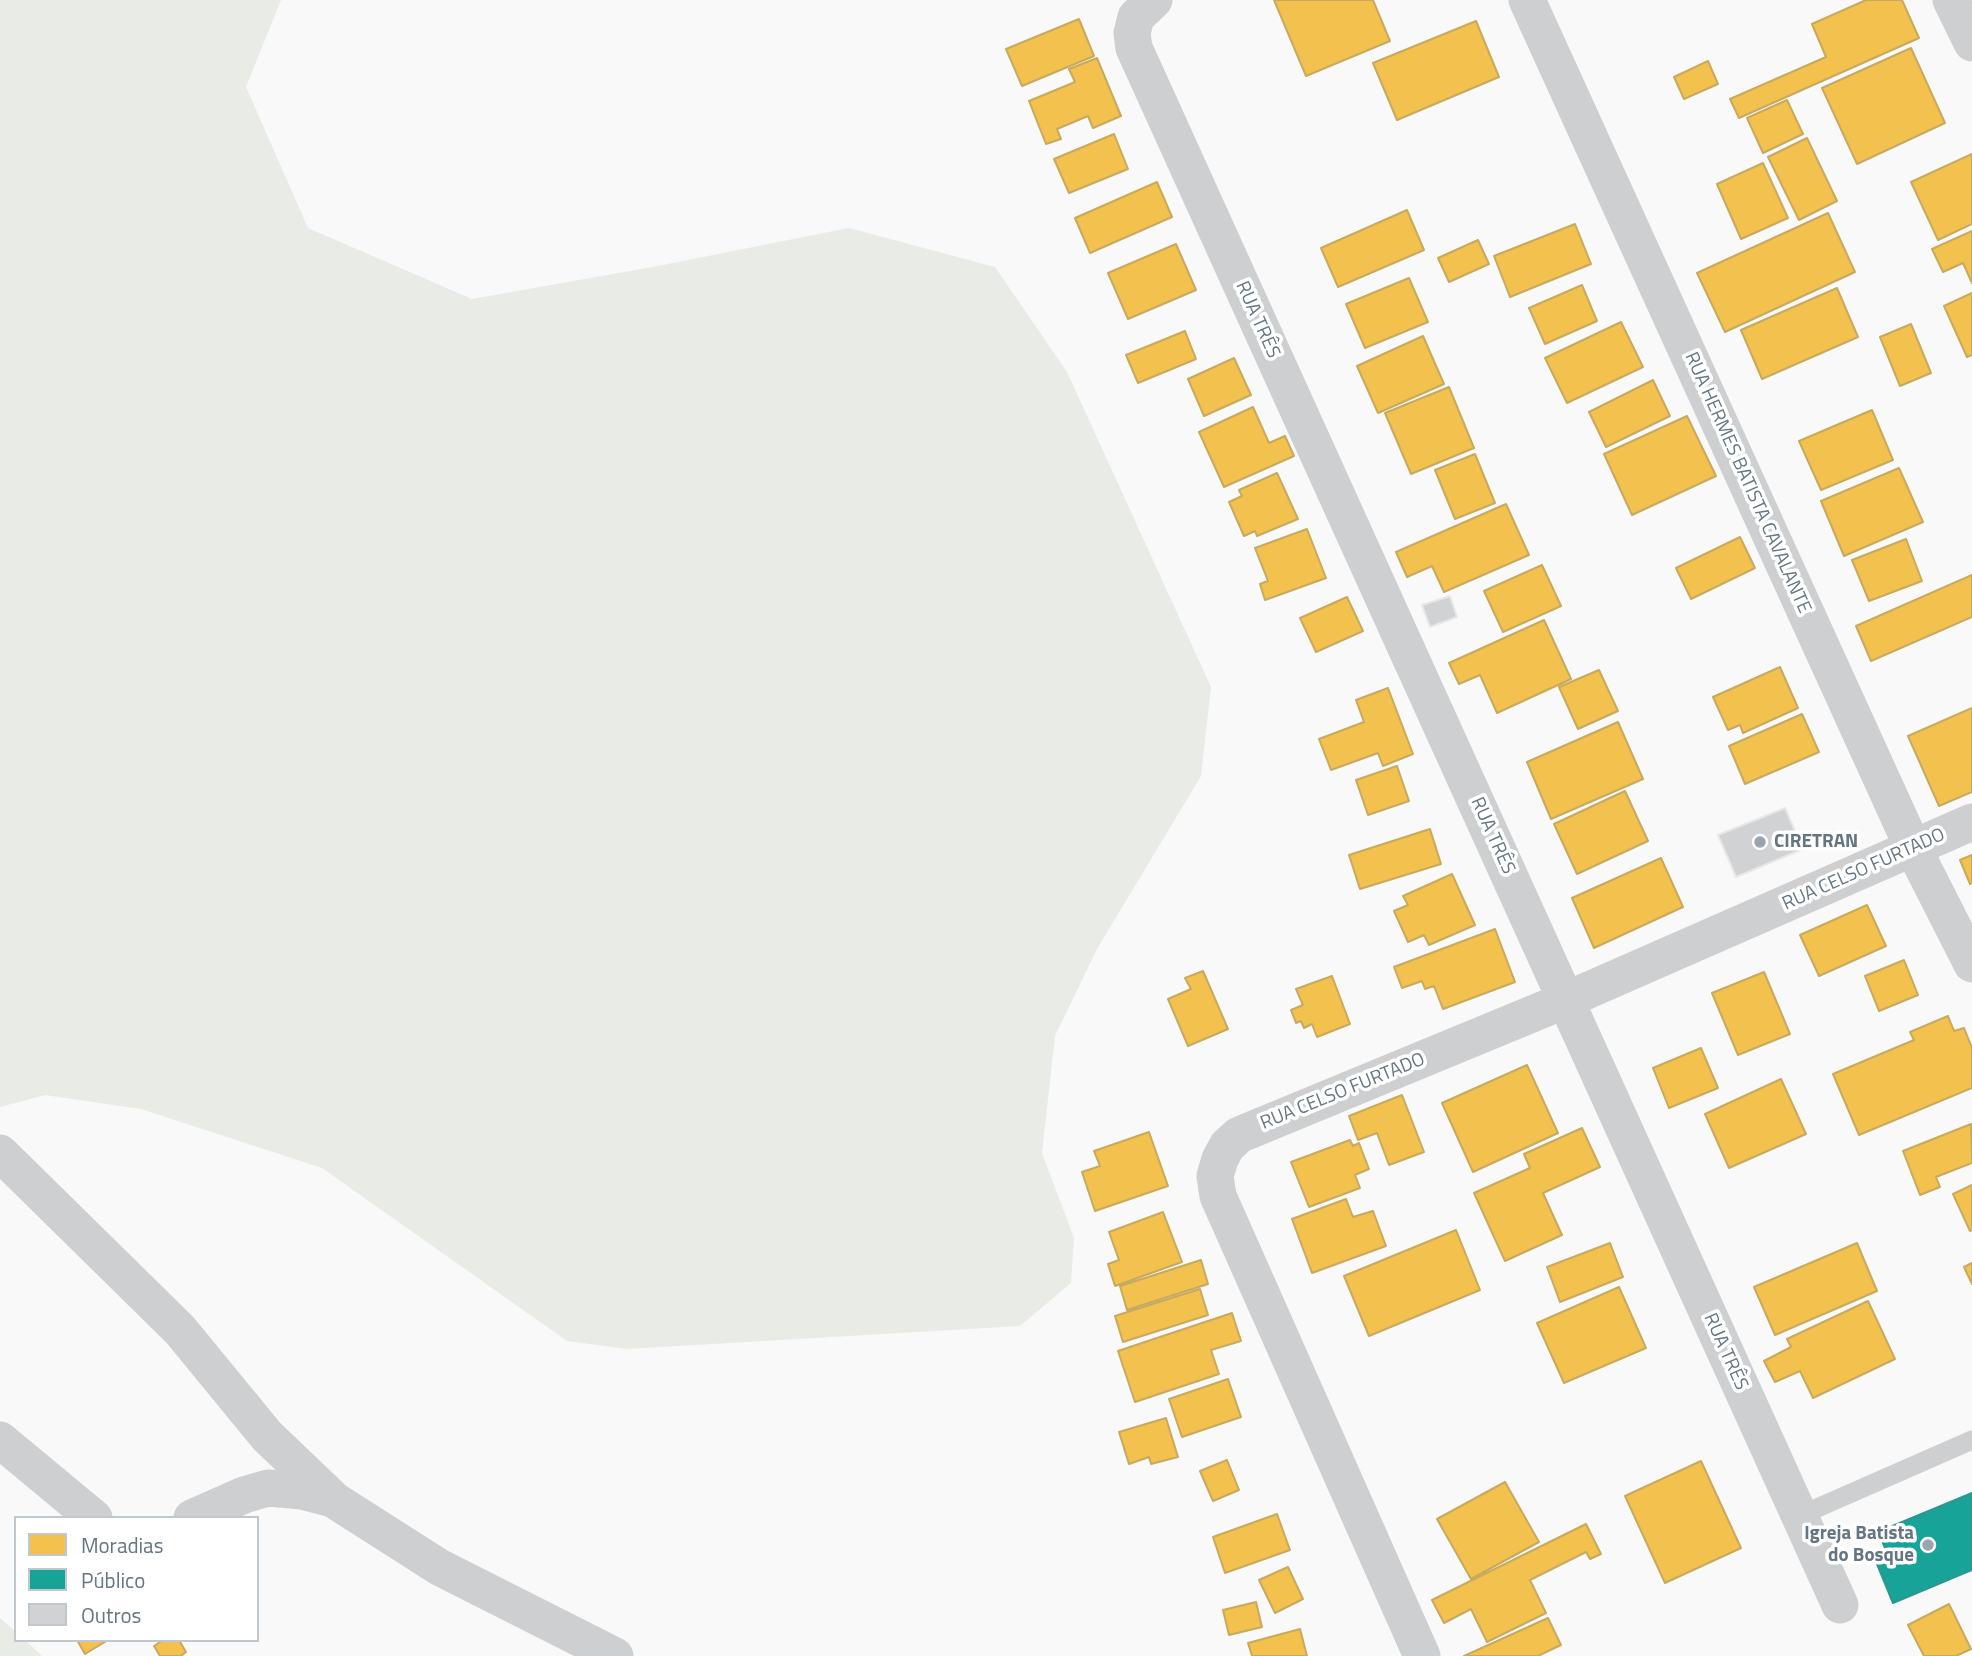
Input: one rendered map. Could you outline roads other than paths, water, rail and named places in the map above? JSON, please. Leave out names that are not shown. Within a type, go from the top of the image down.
[{"type":"street","name":"RUA TRÊS","points":[[1154,0],[1136,17],[1132,33],[1134,48],[1142,67],[1840,1605]]},
{"type":"street","name":"RUA HERMES BATISTA CAVALANTE","points":[[1527,0],[1913,848],[1972,964]]},
{"type":"street","points":[[1951,0],[1972,43]]},
{"type":"street","name":"RUA CELSO FURTADO","points":[[1422,1656],[1218,1196],[1215,1177],[1220,1159],[1239,1135],[1566,1000],[1972,822]]},
{"type":"street","points":[[0,1153],[180,1330],[267,1436],[334,1500],[439,1567],[615,1656]]},
{"type":"street","points":[[0,1440],[91,1516]]},
{"type":"street","points":[[197,1516],[244,1495],[268,1488],[302,1491],[334,1500]]},
{"type":"lane","points":[[1799,1516],[1972,1440]]},
{"type":"place","name":"CIRETRAN","points":[[1760,842]]},
{"type":"place","name":"Igreja Batista do Bosque","points":[[1928,1545]]}]
